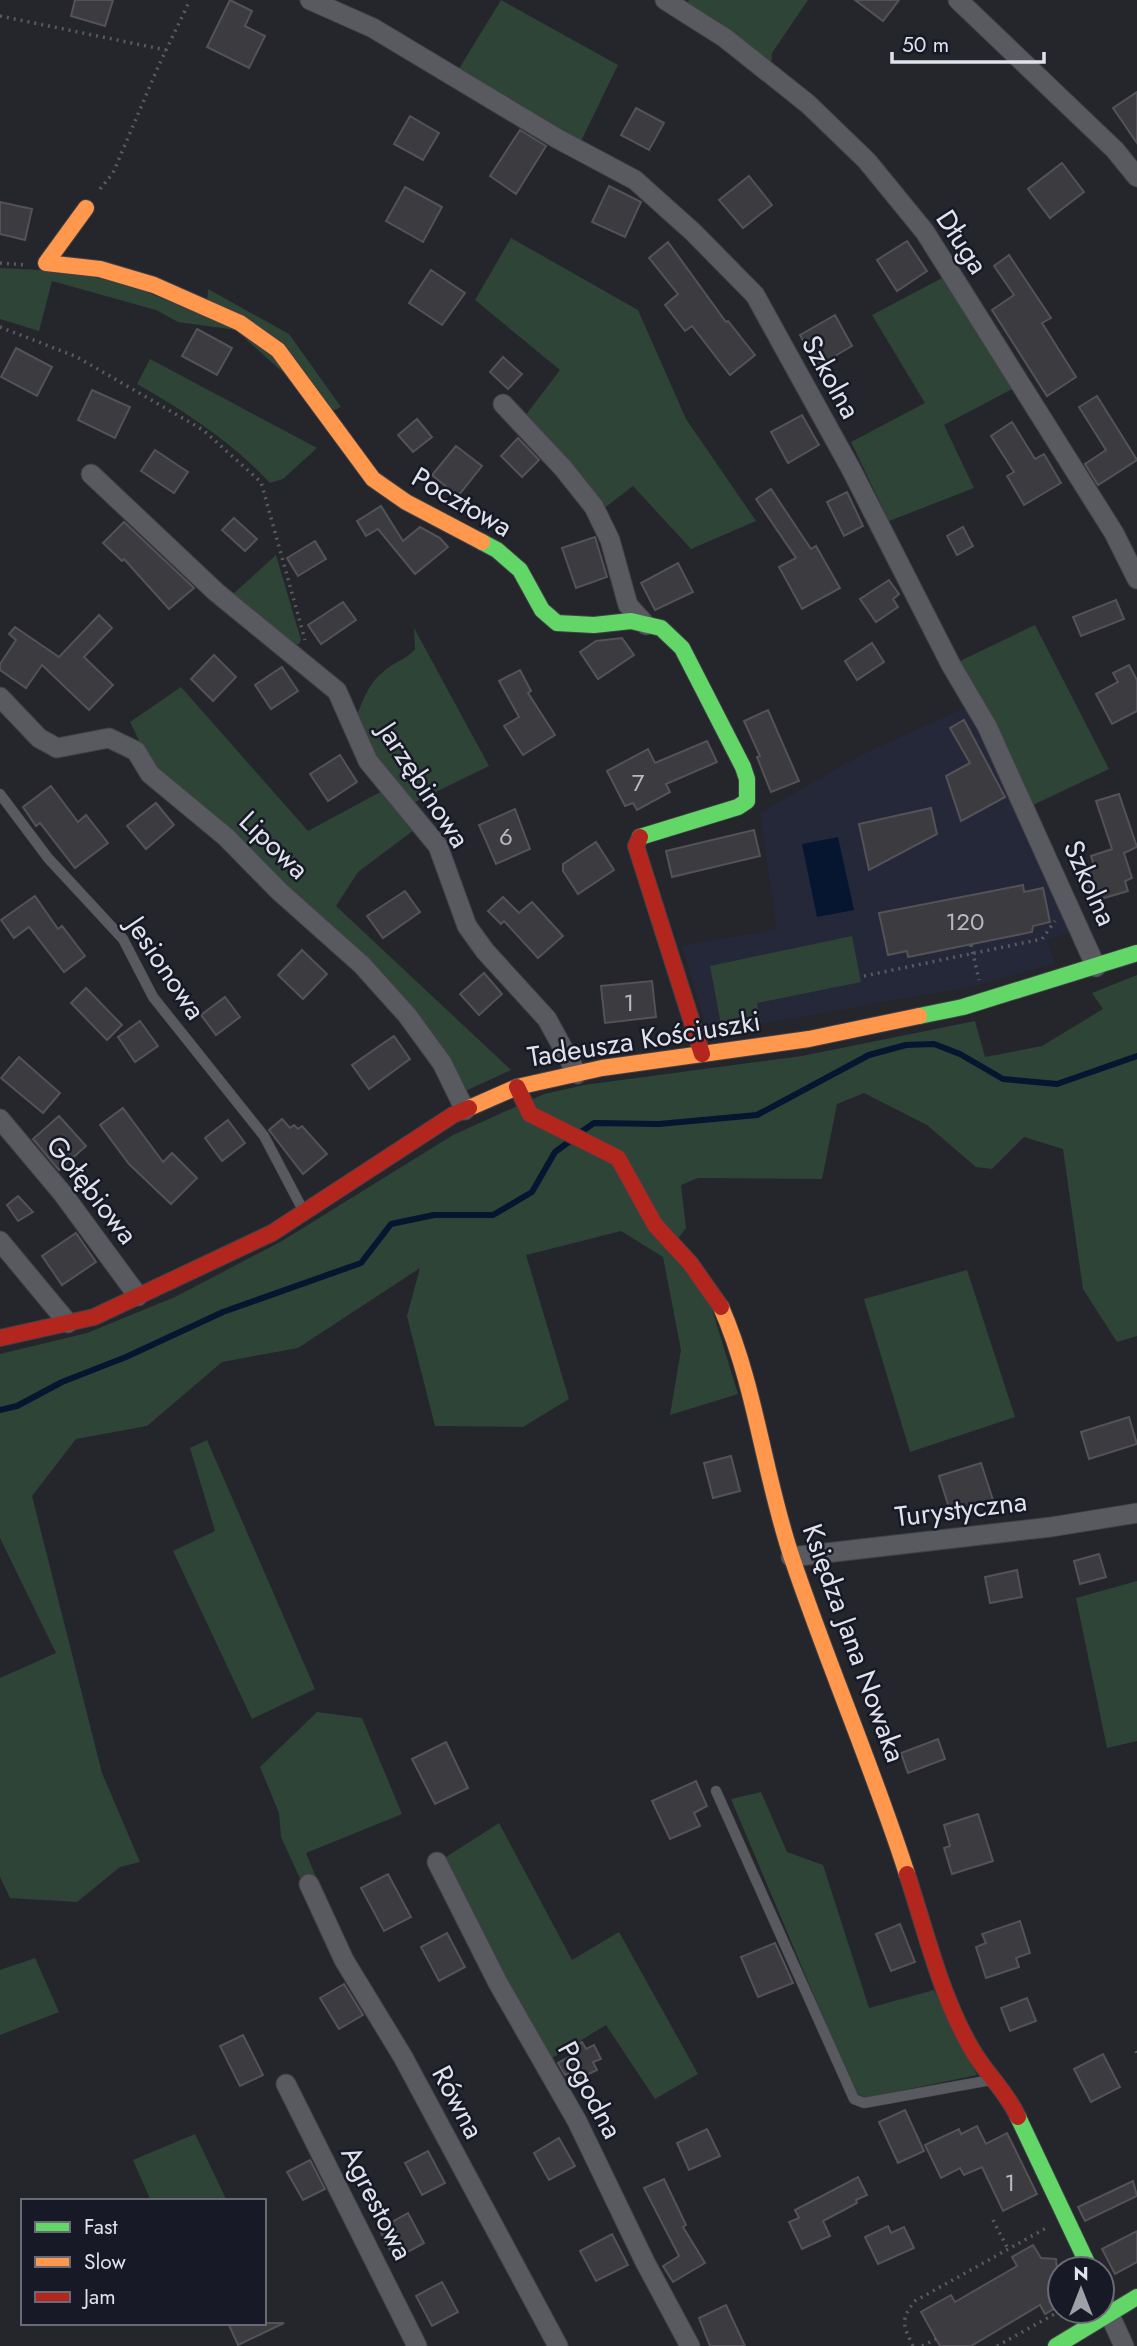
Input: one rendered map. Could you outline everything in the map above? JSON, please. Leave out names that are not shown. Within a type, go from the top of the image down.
[{"type":"street","name":"Szkolna","points":[[310,0],[373,28],[558,139],[635,180],[693,232],[755,295],[986,726],[1096,967]]},
{"type":"street","name":"Długa","points":[[665,0],[725,38],[808,104],[867,161],[925,232],[1114,533],[1137,579]]},
{"type":"street","points":[[958,0],[1115,150],[1137,177]]},
{"type":"street","name":"Pocztowa","points":[[86,208],[46,263],[100,269],[153,285],[240,323],[278,350],[373,479],[406,502],[497,551],[520,570],[542,610],[557,623],[631,621],[661,628],[682,648],[747,779],[747,801],[738,807],[650,831],[639,836],[636,846],[702,1054]]},
{"type":"street","points":[[503,404],[563,468],[594,507],[610,540],[628,605],[646,625]]},
{"type":"street","name":"Jarzębinowa","points":[[91,474],[216,592],[337,691],[368,761],[438,846],[467,926],[485,951],[547,1019],[577,1074]]},
{"type":"street","name":"Lipowa","points":[[0,697],[39,738],[57,748],[109,738],[136,751],[150,774],[226,836],[279,891],[362,965],[407,1015],[442,1063],[465,1110]]},
{"type":"street","name":"Tadeusza Kościuszki","points":[[0,1338],[94,1317],[272,1233],[465,1110],[517,1087],[577,1074],[809,1039],[963,1007],[1137,953]]},
{"type":"street","name":"Księdza Jana Nowaka","points":[[517,1087],[530,1114],[618,1158],[635,1183],[655,1225],[690,1263],[722,1308],[746,1377],[762,1454],[791,1556],[892,1828],[949,2005],[971,2049],[1011,2101],[1083,2255]]},
{"type":"street","name":"Gołębiowa","points":[[0,1119],[63,1194],[138,1296]]},
{"type":"street","points":[[0,1241],[68,1322]]},
{"type":"street","name":"Turystyczna","points":[[791,1556],[1038,1528],[1137,1513]]},
{"type":"street","name":"Pogodna","points":[[437,1862],[498,1983],[577,2121],[645,2262],[690,2346]]},
{"type":"street","name":"Równa","points":[[309,1884],[344,1960],[403,2057],[558,2346]]},
{"type":"street","name":"Agrestowa","points":[[286,2084],[417,2346]]},
{"type":"street","points":[[1116,2303],[1137,2297]]},
{"type":"street","points":[[1056,2346],[1082,2325]]},
{"type":"street","points":[[1114,2325],[1124,2346]]},
{"type":"lane","name":"Jesionowa","points":[[0,794],[48,858],[123,939],[153,997],[264,1136],[304,1213]]},
{"type":"lane","points":[[716,1791],[853,2099],[864,2103],[995,2080]]},
{"type":"path","points":[[86,208],[113,173],[190,0]]},
{"type":"path","points":[[0,16],[166,51]]},
{"type":"path","points":[[0,327],[78,357],[203,430],[261,482],[313,672]]},
{"type":"path","points":[[864,976],[1042,939],[1055,922],[1054,914]]},
{"type":"path","points":[[971,945],[981,989]]},
{"type":"path","points":[[993,2220],[1008,2249]]},
{"type":"path","points":[[913,2346],[902,2324],[904,2314],[915,2301],[1049,2226]]},
{"type":"path","points":[[999,2345],[1046,2319]]},
{"type":"path","points":[[922,2346],[936,2339]]},
{"type":"shaded area","points":[[969,706],[1073,931],[1047,940],[1055,964],[969,987],[708,1033],[682,946],[777,929],[760,813],[859,756]]},
{"type":"green space","points":[[501,0],[618,65],[581,141],[457,72]]},
{"type":"green space","points":[[689,0],[808,0],[772,53],[771,69],[685,6]]},
{"type":"green space","points":[[511,238],[638,310],[686,419],[756,521],[691,549],[633,486],[603,509],[522,420],[560,370],[475,300]]},
{"type":"green space","points":[[0,268],[101,273],[237,330],[178,322],[156,310],[52,281],[39,331],[0,319]]},
{"type":"green space","points":[[944,277],[1012,389],[944,425],[974,488],[889,521],[851,442],[925,403],[872,315]]},
{"type":"green space","points":[[208,289],[289,334],[341,407],[328,413],[207,304]]},
{"type":"green space","points":[[150,359],[317,448],[283,479],[270,483],[240,454],[208,429],[137,384]]},
{"type":"green space","points":[[276,555],[301,640],[299,644],[294,644],[233,594]]},
{"type":"green space","points":[[1035,625],[1109,769],[1033,805],[960,661]]},
{"type":"green space","points":[[414,628],[489,766],[409,805],[374,760],[355,720],[367,691],[381,673],[415,649]]},
{"type":"green space","points":[[181,687],[308,831],[384,790],[414,830],[358,872],[336,906],[511,1070],[461,1093],[417,1019],[155,773],[130,722]]},
{"type":"green space","points":[[852,936],[861,982],[757,1003],[761,1023],[722,1030],[710,966]]},
{"type":"green space","points":[[1137,975],[1137,1336],[1117,1342],[1083,1289],[1063,1149],[1024,1137],[992,1169],[976,1167],[927,1125],[864,1093],[837,1104],[822,1179],[698,1178],[681,1185],[686,1228],[670,1249],[711,1306],[738,1394],[670,1415],[681,1350],[663,1257],[621,1231],[526,1255],[569,1399],[523,1427],[435,1426],[407,1316],[420,1268],[298,1348],[222,1362],[147,1426],[76,1439],[32,1496],[102,1773],[140,1862],[120,1867],[77,1902],[10,1898],[0,1877],[0,1678],[56,1653],[0,1538],[0,1354],[87,1333],[175,1297],[282,1241],[453,1135],[544,1094],[584,1085],[802,1056],[975,1021],[985,1057],[1042,1046],[1103,1009],[1092,993]]},
{"type":"green space","points":[[967,1270],[1015,1417],[910,1452],[864,1299]]},
{"type":"green space","points":[[207,1440],[315,1689],[252,1719],[173,1551],[215,1531],[190,1448]]},
{"type":"green space","points":[[1137,1581],[1137,1741],[1107,1748],[1076,1598]]},
{"type":"green space","points":[[317,1712],[362,1718],[402,1814],[306,1853],[316,1877],[302,1883],[281,1837],[279,1813],[260,1767]]},
{"type":"green space","points":[[761,1792],[787,1852],[823,1865],[869,2008],[934,1990],[977,2075],[866,2098],[855,2093],[731,1799]]},
{"type":"green space","points":[[499,1823],[572,1960],[619,1932],[698,2074],[655,2099],[606,2025],[549,2060],[443,1859]]},
{"type":"green space","points":[[35,1958],[59,2012],[0,2035],[0,1970]]},
{"type":"green space","points":[[195,2134],[226,2199],[150,2199],[133,2160]]},
{"type":"water","points":[[838,837],[854,910],[817,917],[802,844]]},
{"type":"building","points":[[75,0],[113,0],[105,26],[71,16]]},
{"type":"building","points":[[230,0],[252,11],[245,26],[265,36],[249,68],[207,47]]},
{"type":"building","points":[[855,0],[899,0],[883,21]]},
{"type":"building","points":[[1137,92],[1137,143],[1113,108]]},
{"type":"building","points":[[636,108],[664,123],[649,150],[621,135]]},
{"type":"building","points":[[410,116],[439,133],[423,160],[394,144]]},
{"type":"building","points":[[520,130],[546,146],[516,194],[490,176]]},
{"type":"building","points":[[1062,163],[1084,192],[1050,218],[1028,189]]},
{"type":"building","points":[[749,176],[772,205],[743,228],[719,200]]},
{"type":"building","points":[[609,186],[641,202],[625,237],[592,222]]},
{"type":"building","points":[[405,187],[442,207],[423,242],[386,221]]},
{"type":"building","points":[[0,202],[32,209],[25,240],[0,234]]},
{"type":"building","points":[[907,241],[927,271],[897,291],[877,260]]},
{"type":"building","points":[[668,242],[726,322],[728,321],[755,355],[730,375],[692,326],[685,331],[665,305],[678,294],[649,258]]},
{"type":"building","points":[[1009,255],[1051,318],[1042,323],[1076,377],[1047,396],[992,310],[1014,295],[994,266]]},
{"type":"building","points":[[431,270],[465,293],[442,325],[409,303]]},
{"type":"building","points":[[835,315],[852,346],[818,366],[800,335]]},
{"type":"building","points":[[197,329],[232,348],[217,375],[182,356]]},
{"type":"building","points":[[16,348],[52,367],[37,396],[1,377]]},
{"type":"building","points":[[503,357],[522,374],[508,389],[490,372]]},
{"type":"building","points":[[92,390],[130,407],[115,438],[78,420]]},
{"type":"building","points":[[1097,396],[1137,460],[1098,485],[1085,464],[1106,450],[1079,407]]},
{"type":"building","points":[[802,415],[819,445],[788,463],[771,432]]},
{"type":"building","points":[[417,419],[432,437],[413,452],[398,435]]},
{"type":"building","points":[[1012,422],[1035,459],[1044,454],[1061,483],[1024,505],[1007,476],[1014,472],[991,436]]},
{"type":"building","points":[[518,438],[539,460],[522,477],[501,456]]},
{"type":"building","points":[[456,446],[482,466],[458,496],[432,475]]},
{"type":"building","points":[[155,450],[188,472],[174,493],[141,471]]},
{"type":"building","points":[[771,489],[811,549],[816,546],[840,588],[802,609],[779,567],[796,558],[756,499]]},
{"type":"building","points":[[847,492],[863,526],[844,536],[827,502]]},
{"type":"building","points":[[381,506],[403,541],[420,527],[440,538],[448,547],[415,574],[378,529],[366,536],[357,521]]},
{"type":"building","points":[[234,518],[257,539],[245,551],[222,530]]},
{"type":"building","points":[[124,522],[194,588],[169,609],[124,559],[122,561],[103,543]]},
{"type":"building","points":[[963,527],[973,546],[957,555],[947,536]]},
{"type":"building","points":[[595,537],[607,577],[576,588],[562,548]]},
{"type":"building","points":[[315,541],[326,559],[298,576],[287,558]]},
{"type":"building","points":[[678,563],[693,592],[655,610],[641,583]]},
{"type":"building","points":[[889,580],[899,594],[893,599],[898,607],[876,622],[860,599]]},
{"type":"building","points":[[1116,600],[1124,619],[1081,636],[1073,617]]},
{"type":"building","points":[[343,602],[356,620],[321,644],[308,625]]},
{"type":"building","points":[[99,615],[112,628],[84,657],[113,685],[89,710],[42,665],[26,688],[0,670],[0,664],[16,640],[9,634],[15,627],[59,657]]},
{"type":"building","points":[[622,638],[634,655],[598,679],[580,652],[596,641]]},
{"type":"building","points":[[872,643],[884,662],[857,680],[845,661]]},
{"type":"building","points":[[214,655],[236,677],[213,701],[191,679]]},
{"type":"building","points":[[1129,665],[1137,680],[1137,711],[1112,724],[1096,694],[1118,682],[1113,673]]},
{"type":"building","points":[[282,667],[298,691],[271,709],[255,685]]},
{"type":"building","points":[[520,670],[531,691],[528,693],[555,735],[523,755],[504,726],[519,717],[499,681]]},
{"type":"building","points":[[768,710],[799,781],[771,792],[757,757],[760,756],[744,721]]},
{"type":"building","points":[[964,720],[1005,797],[961,821],[946,776],[970,763],[950,728]]},
{"type":"building","points":[[707,741],[717,762],[666,784],[670,792],[637,810],[633,803],[625,806],[607,771],[648,749],[655,763]]},
{"type":"building","points":[[340,755],[357,782],[328,801],[310,774]]},
{"type":"building","points":[[51,786],[78,822],[86,815],[108,843],[75,868],[40,823],[36,826],[23,807]]},
{"type":"building","points":[[1119,794],[1137,847],[1124,853],[1132,878],[1125,881],[1128,891],[1101,899],[1092,895],[1085,872],[1095,869],[1091,856],[1112,849],[1096,801]]},
{"type":"building","points":[[156,803],[174,825],[146,849],[127,826]]},
{"type":"building","points":[[931,808],[937,834],[869,870],[859,824]]},
{"type":"building","points":[[515,809],[530,849],[496,864],[479,825]]},
{"type":"building","points":[[754,830],[760,856],[672,877],[666,851]]},
{"type":"building","points":[[596,842],[614,870],[578,894],[563,871],[563,864]]},
{"type":"building","points":[[1023,885],[1024,892],[1043,888],[1050,922],[1033,926],[1032,932],[908,957],[907,951],[888,955],[879,913]]},
{"type":"building","points":[[405,891],[420,912],[383,938],[367,916]]},
{"type":"building","points":[[35,896],[58,929],[62,926],[85,956],[64,972],[29,927],[14,938],[1,920]]},
{"type":"building","points":[[503,897],[519,913],[532,902],[563,936],[538,958],[504,921],[501,924],[488,911]]},
{"type":"building","points":[[302,950],[327,974],[303,999],[278,975]]},
{"type":"building","points":[[484,973],[502,994],[479,1015],[460,994]]},
{"type":"building","points":[[652,981],[656,1017],[605,1023],[601,986]]},
{"type":"building","points":[[86,988],[122,1025],[107,1040],[71,1003]]},
{"type":"building","points":[[225,997],[240,1017],[216,1035],[201,1015]]},
{"type":"building","points":[[140,1021],[158,1046],[135,1062],[118,1037]]},
{"type":"building","points":[[394,1036],[410,1059],[369,1089],[352,1065]]},
{"type":"building","points":[[19,1057],[60,1093],[43,1113],[1,1078]]},
{"type":"building","points":[[123,1108],[163,1162],[172,1153],[197,1178],[171,1204],[129,1164],[100,1125]]},
{"type":"building","points":[[59,1116],[86,1146],[59,1170],[33,1139]]},
{"type":"building","points":[[282,1119],[290,1128],[294,1125],[298,1129],[302,1126],[327,1154],[303,1174],[269,1130]]},
{"type":"building","points":[[228,1120],[245,1143],[222,1161],[205,1138]]},
{"type":"building","points":[[18,1196],[33,1212],[18,1221],[7,1205]]},
{"type":"building","points":[[76,1233],[96,1262],[62,1285],[42,1256]]},
{"type":"building","points":[[1129,1417],[1137,1444],[1089,1459],[1081,1432]]},
{"type":"building","points":[[731,1456],[740,1491],[713,1498],[704,1463]]},
{"type":"building","points":[[981,1463],[993,1500],[951,1514],[939,1476]]},
{"type":"building","points":[[1099,1554],[1106,1577],[1080,1584],[1074,1561]]},
{"type":"building","points":[[1017,1570],[1022,1597],[990,1603],[985,1577]]},
{"type":"building","points":[[938,1739],[945,1759],[908,1773],[901,1753]]},
{"type":"building","points":[[446,1742],[468,1788],[435,1804],[412,1759]]},
{"type":"building","points":[[696,1781],[707,1806],[694,1813],[700,1826],[670,1839],[652,1801]]},
{"type":"building","points":[[978,1814],[993,1861],[952,1874],[944,1848],[950,1846],[944,1825]]},
{"type":"building","points":[[388,1874],[411,1917],[384,1931],[361,1888]]},
{"type":"building","points":[[1020,1921],[1030,1953],[1016,1958],[1019,1967],[986,1978],[976,1947],[986,1943],[982,1934]]},
{"type":"building","points":[[900,1924],[915,1962],[891,1971],[876,1934]]},
{"type":"building","points":[[447,1933],[465,1967],[439,1981],[421,1947]]},
{"type":"building","points":[[775,1943],[793,1983],[758,1997],[741,1957]]},
{"type":"building","points":[[344,1984],[363,2015],[339,2029],[320,1998]]},
{"type":"building","points":[[1027,1998],[1036,2021],[1010,2031],[1001,2008]]},
{"type":"building","points":[[243,2035],[263,2075],[240,2086],[220,2046]]},
{"type":"building","points":[[582,2042],[586,2049],[594,2045],[601,2059],[593,2062],[597,2070],[574,2081],[570,2073],[565,2075],[558,2063],[571,2056],[568,2049]]},
{"type":"building","points":[[1103,2054],[1120,2087],[1091,2102],[1074,2069]]},
{"type":"building","points":[[905,2110],[924,2151],[898,2163],[879,2122]]},
{"type":"building","points":[[977,2126],[986,2144],[1007,2133],[1037,2194],[1003,2211],[982,2167],[964,2175],[960,2168],[941,2178],[925,2145],[959,2129],[961,2134]]},
{"type":"building","points":[[707,2129],[720,2156],[689,2170],[677,2143]]},
{"type":"building","points":[[559,2138],[575,2166],[549,2180],[534,2153]]},
{"type":"building","points":[[428,2151],[445,2183],[422,2195],[405,2163]]},
{"type":"building","points":[[310,2160],[325,2189],[303,2200],[287,2172]]},
{"type":"building","points":[[858,2177],[867,2195],[823,2221],[830,2236],[802,2249],[789,2222],[799,2218],[795,2210]]},
{"type":"building","points":[[664,2179],[686,2225],[683,2227],[705,2263],[673,2282],[663,2266],[679,2256],[644,2188]]},
{"type":"building","points":[[1133,2181],[1137,2196],[1085,2221],[1078,2207]]},
{"type":"building","points":[[408,2213],[424,2243],[395,2259],[379,2229]]},
{"type":"building","points":[[888,2226],[891,2233],[904,2227],[914,2248],[878,2264],[865,2237]]},
{"type":"building","points":[[1137,2231],[1137,2262],[1116,2273],[1116,2255],[1105,2255],[1102,2249]]},
{"type":"building","points":[[612,2234],[628,2265],[596,2281],[580,2251]]},
{"type":"building","points":[[1033,2245],[1041,2258],[1046,2258],[1046,2313],[1040,2305],[971,2346],[940,2346],[921,2312],[951,2295],[955,2302],[1017,2266],[1012,2257]]},
{"type":"building","points":[[442,2282],[458,2312],[432,2326],[416,2296]]},
{"type":"building","points":[[726,2305],[745,2346],[710,2346],[699,2318]]},
{"type":"building","points":[[284,2323],[238,2345],[229,2325]]},
{"type":"waterway","points":[[581,1132],[594,1123],[659,1124],[757,1115],[869,1055],[906,1045],[934,1044],[960,1054],[1003,1079],[1057,1084],[1137,1056]]},
{"type":"waterway","points":[[0,1410],[17,1406],[62,1382],[126,1357],[223,1312],[361,1263],[391,1224],[434,1215],[493,1215],[532,1192],[555,1152],[570,1141]]},
{"type":"traffic: fast","points":[[482,542],[497,550],[520,570],[542,610],[557,623],[594,625],[631,621],[661,628],[682,648],[743,767],[747,779],[747,801],[738,807],[640,837]]},
{"type":"traffic: fast","points":[[919,1016],[963,1007],[1137,953]]},
{"type":"traffic: fast","points":[[1018,2117],[1083,2255]]},
{"type":"traffic: fast","points":[[1056,2346],[1137,2297]]},
{"type":"traffic: slow","points":[[86,208],[46,263],[100,269],[154,285],[240,323],[278,350],[373,479],[406,502],[482,542]]},
{"type":"traffic: slow","points":[[469,1108],[517,1087],[602,1068],[809,1039],[919,1016]]},
{"type":"traffic: slow","points":[[721,1307],[743,1368],[792,1558],[907,1874]]},
{"type":"traffic: jam","points":[[640,837],[636,846],[702,1054]]},
{"type":"traffic: jam","points":[[517,1087],[530,1114],[618,1158],[655,1225],[690,1263],[721,1307]]},
{"type":"traffic: jam","points":[[0,1338],[94,1317],[272,1233],[453,1115],[469,1108]]},
{"type":"traffic: jam","points":[[907,1874],[934,1962],[959,2026],[975,2055],[1018,2117]]}]
